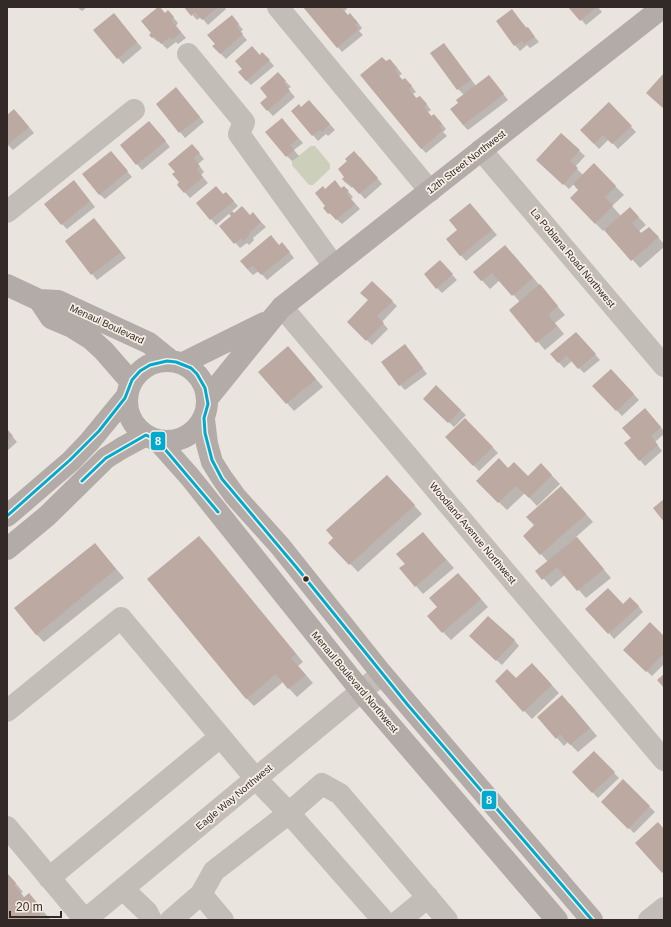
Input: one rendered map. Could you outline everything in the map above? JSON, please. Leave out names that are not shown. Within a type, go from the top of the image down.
[{"type":"main road","name":"12th Street Northwest","points":[[176,362],[276,313],[430,191],[653,10]]},
{"type":"main road","name":"Menaul Boulevard","points":[[7,285],[39,300],[58,301],[149,343],[176,362]]},
{"type":"main road","name":"Menaul Boulevard","points":[[39,300],[51,318],[70,326],[91,339],[104,351],[129,389]]},
{"type":"main road","name":"12th Street Northwest","points":[[206,409],[276,313]]},
{"type":"main road","points":[[7,516],[71,461],[90,442],[129,389],[135,376],[144,367],[156,362],[176,362],[194,370],[202,381],[207,393],[207,444],[211,459],[222,478],[280,546],[382,674],[592,920]]},
{"type":"main road","points":[[129,389],[127,401],[129,415],[136,426],[152,438]]},
{"type":"main road","points":[[7,550],[47,516],[106,458],[122,448],[152,438],[172,441],[185,438],[195,430],[206,409]]},
{"type":"main road","name":"Menaul Boulevard Northwest","points":[[152,438],[190,477],[361,691],[557,920]]},
{"type":"street","points":[[278,7],[430,191]]},
{"type":"street","points":[[188,54],[244,122],[239,134],[334,266]]},
{"type":"street","points":[[7,212],[134,110]]},
{"type":"street","name":"La Poblana Road Northwest","points":[[481,150],[664,366]]},
{"type":"street","name":"Woodland Avenue Northwest","points":[[276,313],[664,760]]},
{"type":"street","points":[[7,711],[121,618],[256,779],[289,813],[383,920]]},
{"type":"street","name":"Eagle Way Northwest","points":[[85,920],[382,674]]},
{"type":"street","points":[[49,878],[220,737]]},
{"type":"street","points":[[171,920],[201,894],[214,871],[289,813],[322,784],[340,794],[447,920]]},
{"type":"street","points":[[7,827],[85,920]]},
{"type":"street","points":[[123,889],[147,912],[151,920]]},
{"type":"street","points":[[201,894],[223,920]]},
{"type":"street","points":[[400,920],[428,897]]},
{"type":"street","points":[[649,920],[664,908]]},
{"type":"green space","points":[[311,146],[315,146],[330,164],[330,169],[313,185],[309,185],[292,165],[292,161]]},
{"type":"building","points":[[160,7],[165,13],[168,10],[174,17],[171,20],[181,32],[172,40],[170,37],[161,44],[154,36],[152,38],[149,35],[151,33],[141,21]]},
{"type":"building","points":[[184,7],[218,7],[202,20],[195,12],[191,16]]},
{"type":"building","points":[[303,7],[341,7],[348,15],[350,13],[358,23],[355,25],[359,29],[337,48]]},
{"type":"building","points":[[568,7],[596,7],[580,21]]},
{"type":"building","points":[[512,9],[526,28],[528,27],[535,37],[524,44],[522,41],[514,46],[496,21]]},
{"type":"building","points":[[114,13],[137,42],[117,59],[93,30]]},
{"type":"building","points":[[232,15],[239,24],[236,26],[243,34],[220,54],[212,46],[215,44],[207,35]]},
{"type":"building","points":[[444,43],[471,80],[457,90],[430,53]]},
{"type":"building","points":[[252,46],[260,55],[262,52],[270,60],[246,81],[238,72],[242,69],[235,61]]},
{"type":"building","points":[[382,57],[386,61],[390,59],[397,68],[395,70],[402,80],[405,78],[412,86],[409,89],[416,98],[420,96],[427,104],[424,107],[431,116],[434,114],[442,124],[439,126],[443,130],[421,149],[360,75]]},
{"type":"building","points":[[278,72],[286,81],[284,83],[290,91],[267,111],[260,103],[267,97],[260,88]]},
{"type":"building","points":[[664,73],[664,109],[646,93]]},
{"type":"building","points":[[489,75],[504,94],[463,125],[450,109],[458,103],[456,100]]},
{"type":"building","points":[[176,87],[200,117],[179,133],[156,104]]},
{"type":"building","points":[[309,100],[330,124],[322,132],[320,130],[312,136],[291,111],[299,104],[301,107]]},
{"type":"building","points":[[609,102],[632,126],[612,144],[603,135],[594,144],[580,130]]},
{"type":"building","points":[[14,109],[29,127],[7,145],[7,115]]},
{"type":"building","points":[[282,118],[298,138],[290,145],[294,150],[286,157],[265,132]]},
{"type":"building","points":[[149,121],[166,141],[136,165],[120,145]]},
{"type":"building","points":[[561,133],[580,150],[570,161],[578,168],[563,185],[536,160]]},
{"type":"building","points":[[192,144],[200,153],[193,158],[200,166],[196,169],[203,177],[184,193],[177,185],[179,182],[172,174],[175,172],[168,164]]},
{"type":"building","points":[[111,151],[128,171],[99,195],[82,174]]},
{"type":"building","points":[[354,151],[378,178],[359,194],[348,182],[346,183],[342,179],[344,177],[338,169],[347,161],[345,159]]},
{"type":"building","points":[[594,163],[616,186],[605,197],[613,206],[595,224],[570,198],[578,190],[573,184]]},
{"type":"building","points":[[74,180],[90,201],[61,225],[44,204]]},
{"type":"building","points":[[335,180],[341,188],[344,186],[349,191],[346,193],[355,204],[336,220],[323,208],[325,206],[315,193],[323,186],[325,189]]},
{"type":"building","points":[[216,186],[223,194],[226,192],[234,201],[210,220],[196,203]]},
{"type":"building","points":[[470,203],[492,230],[460,256],[446,239],[457,230],[449,220]]},
{"type":"building","points":[[242,206],[250,215],[253,212],[261,222],[243,241],[241,238],[234,244],[219,226],[231,216],[229,214],[232,211],[234,213]]},
{"type":"building","points":[[630,207],[639,217],[632,223],[641,233],[649,227],[659,237],[631,261],[604,230]]},
{"type":"building","points":[[94,218],[121,252],[91,275],[65,241]]},
{"type":"building","points":[[271,235],[279,245],[282,242],[290,252],[261,275],[253,266],[248,270],[240,261]]},
{"type":"building","points":[[505,245],[533,278],[512,296],[492,273],[481,281],[473,272]]},
{"type":"building","points":[[440,260],[453,274],[436,289],[424,274]]},
{"type":"building","points":[[372,281],[393,301],[377,316],[384,323],[366,341],[347,322],[368,300],[360,293]]},
{"type":"building","points":[[540,284],[558,306],[548,315],[557,326],[536,343],[509,310]]},
{"type":"building","points":[[576,332],[596,354],[578,369],[567,356],[558,363],[550,354]]},
{"type":"building","points":[[405,344],[423,368],[399,386],[381,362]]},
{"type":"building","points":[[288,346],[316,379],[286,404],[258,372]]},
{"type":"building","points":[[611,369],[634,394],[616,411],[592,386]]},
{"type":"building","points":[[436,385],[461,410],[448,423],[423,399]]},
{"type":"building","points":[[645,408],[661,427],[651,436],[658,445],[639,461],[624,443],[631,438],[622,428]]},
{"type":"building","points":[[465,418],[493,447],[473,466],[445,437]]},
{"type":"building","points":[[7,429],[13,436],[7,441]]},
{"type":"building","points":[[499,458],[508,468],[514,462],[528,476],[541,463],[552,475],[529,498],[516,486],[498,503],[476,481]]},
{"type":"building","points":[[387,475],[415,505],[349,565],[328,543],[333,538],[326,530]]},
{"type":"building","points":[[561,486],[586,514],[540,555],[523,536],[534,525],[526,517]]},
{"type":"building","points":[[664,499],[664,522],[653,508]]},
{"type":"building","points":[[423,532],[446,560],[415,587],[399,568],[405,564],[396,554]]},
{"type":"building","points":[[199,536],[296,654],[291,658],[306,675],[288,689],[276,674],[246,699],[147,579]]},
{"type":"building","points":[[577,537],[604,569],[577,591],[557,567],[542,580],[535,571]]},
{"type":"building","points":[[95,543],[116,569],[36,635],[14,608]]},
{"type":"building","points":[[458,573],[481,599],[442,633],[427,616],[437,607],[429,598]]},
{"type":"building","points":[[608,588],[623,604],[630,597],[639,606],[608,634],[585,609]]},
{"type":"building","points":[[488,616],[515,640],[496,661],[469,636]]},
{"type":"building","points":[[650,622],[664,636],[664,653],[646,672],[623,650]]},
{"type":"building","points":[[532,663],[552,685],[523,712],[495,681],[507,669],[516,678]]},
{"type":"building","points":[[664,674],[664,688],[657,680]]},
{"type":"building","points":[[562,695],[590,728],[570,745],[560,734],[556,739],[537,717]]},
{"type":"building","points":[[594,751],[615,772],[592,793],[572,772]]},
{"type":"building","points":[[623,779],[650,806],[628,829],[601,802]]},
{"type":"building","points":[[658,822],[664,829],[664,871],[662,873],[635,843]]},
{"type":"building","points":[[7,873],[16,883],[14,885],[22,895],[21,896],[23,898],[29,893],[44,911],[34,920],[7,920]]},
{"type":"transit line","name":"8","points":[[7,516],[70,460],[99,431],[125,398],[132,380],[140,371],[150,365],[167,361],[176,362],[191,368],[197,374],[205,388],[208,404],[204,418],[205,433],[212,460],[222,479],[297,568],[407,704],[592,920]]},
{"type":"transit line","name":"8","points":[[82,481],[106,458],[146,435],[158,441],[218,512]]}]
